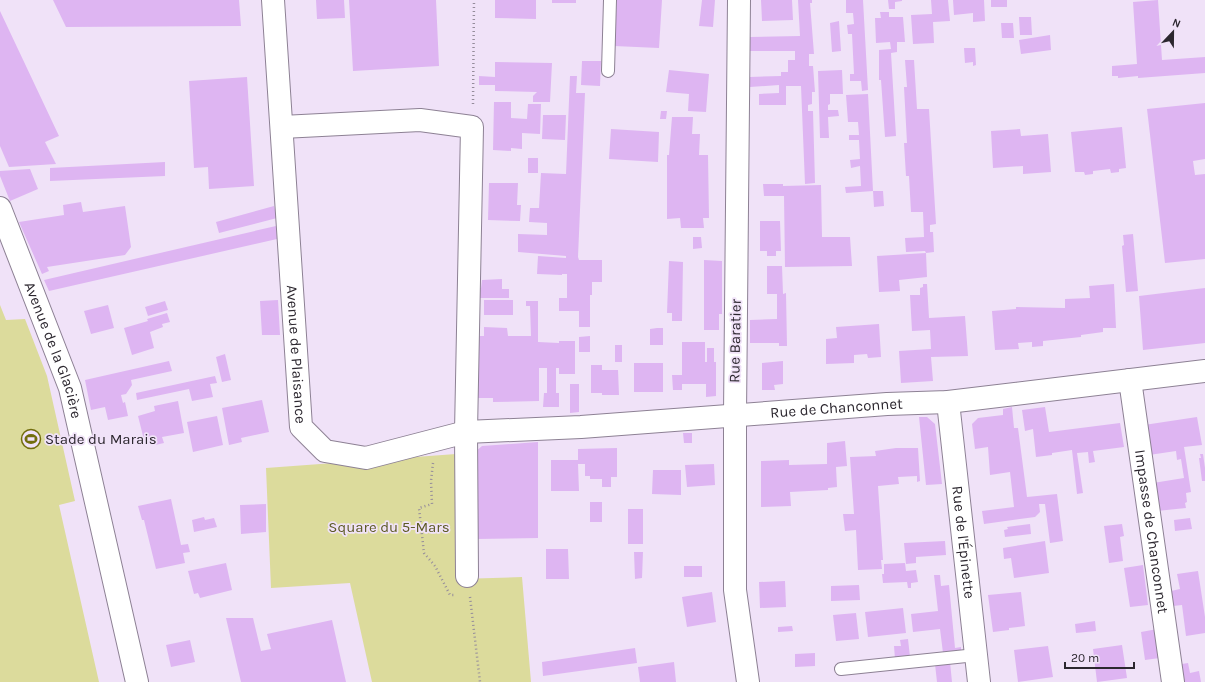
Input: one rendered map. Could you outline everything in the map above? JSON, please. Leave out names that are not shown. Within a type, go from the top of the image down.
[{"type":"street","name":"Avenue de Plaisance","points":[[274,0],[301,428],[325,451],[366,458],[466,432]]},
{"type":"street","name":"Rue Baratier","points":[[739,0],[735,590],[748,682]]},
{"type":"street","points":[[282,127],[420,120],[472,127],[466,432],[467,576]]},
{"type":"street","name":"Avenue de la Glacière","points":[[0,208],[70,388],[138,682]]},
{"type":"street","name":"Rue de Chanconnet","points":[[466,432],[581,426],[887,404],[948,402],[1205,371]]},
{"type":"street","name":"Impasse de Chanconnet","points":[[1130,380],[1173,682]]},
{"type":"street","name":"Rue de l'Épinette","points":[[948,402],[979,682]]},
{"type":"lane","points":[[608,71],[610,0]]},
{"type":"lane","points":[[841,669],[976,655]]},
{"type":"path","points":[[472,127],[474,0]]},
{"type":"green space","name":"Stade du Marais","points":[[0,305],[6,320],[25,319],[47,376],[75,501],[59,505],[99,682],[0,682]]},
{"type":"green space","name":"Square du 5-Mars","points":[[456,454],[458,579],[522,577],[531,682],[372,682],[350,583],[271,588],[266,468]]},
{"type":"building","points":[[53,0],[239,0],[241,26],[66,27]]},
{"type":"building","points":[[316,0],[344,0],[345,18],[317,19]]},
{"type":"building","points":[[349,0],[436,0],[439,66],[353,71]]},
{"type":"building","points":[[495,0],[536,0],[536,19],[495,18]]},
{"type":"building","points":[[552,0],[576,0],[576,3],[552,3]]},
{"type":"building","points":[[617,0],[662,0],[659,48],[614,46]]},
{"type":"building","points":[[702,0],[715,0],[713,27],[699,26]]},
{"type":"building","points":[[761,0],[792,0],[793,20],[762,21]]},
{"type":"building","points":[[798,0],[812,0],[812,3],[810,3],[814,54],[809,54],[809,66],[813,66],[815,92],[812,92],[812,104],[808,105],[808,111],[813,111],[815,183],[805,184],[801,86],[786,86],[786,105],[759,105],[759,94],[779,93],[779,85],[750,87],[750,77],[781,76],[781,72],[788,72],[788,60],[795,60],[795,51],[750,51],[750,37],[800,36]]},
{"type":"building","points":[[846,0],[863,0],[868,90],[862,91],[861,81],[850,81],[850,74],[854,74],[852,34],[848,34],[847,25],[854,24],[853,13],[846,13]]},
{"type":"building","points":[[888,0],[902,1],[895,2],[895,9],[889,9]]},
{"type":"building","points":[[931,0],[948,0],[950,21],[933,22],[934,43],[913,44],[911,15],[932,14]]},
{"type":"building","points":[[953,0],[984,0],[985,21],[973,22],[973,13],[954,15]]},
{"type":"building","points":[[991,0],[1007,0],[1007,7],[991,7]]},
{"type":"building","points":[[1158,0],[1162,60],[1205,57],[1205,73],[1138,78],[1138,76],[1118,78],[1118,76],[1112,76],[1112,66],[1137,64],[1133,2]]},
{"type":"building","points":[[0,11],[59,136],[45,142],[56,164],[9,167],[0,146]]},
{"type":"building","points":[[880,12],[889,12],[889,17],[903,17],[905,42],[897,42],[897,52],[891,53],[896,136],[885,137],[881,80],[879,80],[879,50],[891,49],[890,42],[876,43],[875,18],[881,18]]},
{"type":"building","points":[[1019,17],[1031,17],[1032,35],[1020,35]]},
{"type":"building","points":[[839,21],[841,51],[832,52],[830,23]]},
{"type":"building","points":[[1001,23],[1013,23],[1014,38],[1002,38]]},
{"type":"building","points":[[1050,35],[1051,50],[1021,54],[1019,40]]},
{"type":"building","points":[[964,48],[975,48],[976,65],[973,66],[973,62],[965,63]]},
{"type":"building","points":[[905,60],[914,60],[917,109],[929,109],[936,224],[930,225],[930,232],[933,232],[934,252],[906,252],[905,238],[924,237],[923,212],[911,212],[909,176],[906,176],[904,143],[907,143],[904,87],[907,87]]},
{"type":"building","points":[[582,61],[601,61],[600,86],[581,85]]},
{"type":"building","points":[[495,62],[552,63],[550,102],[533,102],[533,96],[537,92],[495,91],[495,85],[479,85],[479,76],[495,77]]},
{"type":"building","points":[[669,70],[709,74],[706,112],[688,111],[689,94],[666,92]]},
{"type":"building","points":[[842,70],[843,94],[830,94],[830,104],[828,105],[828,110],[838,110],[839,116],[828,117],[829,138],[820,138],[818,71]]},
{"type":"building","points":[[570,76],[577,76],[576,93],[585,93],[578,257],[579,260],[602,260],[602,282],[592,282],[592,295],[590,295],[590,327],[579,327],[579,311],[559,311],[559,298],[567,298],[567,274],[537,274],[538,256],[566,258],[566,256],[518,252],[518,234],[547,235],[547,223],[529,222],[530,208],[539,208],[541,173],[566,174]]},
{"type":"building","points":[[247,77],[254,186],[209,189],[208,167],[194,168],[189,81]]},
{"type":"building","points":[[868,94],[873,191],[846,193],[845,187],[861,186],[860,166],[851,168],[850,160],[860,159],[859,140],[849,140],[849,135],[859,135],[858,122],[848,122],[846,95]]},
{"type":"building","points":[[494,102],[511,102],[511,118],[527,119],[528,104],[541,104],[540,134],[522,133],[522,149],[511,148],[511,151],[493,150]]},
{"type":"building","points":[[1205,103],[1205,159],[1193,161],[1195,175],[1205,174],[1205,259],[1165,263],[1147,109]]},
{"type":"building","points":[[661,111],[667,111],[666,119],[660,119]]},
{"type":"building","points":[[543,115],[566,115],[565,140],[542,139]]},
{"type":"building","points":[[672,117],[693,117],[692,134],[700,134],[699,155],[708,155],[709,218],[703,218],[704,228],[681,228],[680,218],[667,219],[667,155],[669,155]]},
{"type":"building","points":[[1122,127],[1126,168],[1119,169],[1119,172],[1111,173],[1110,169],[1093,171],[1093,174],[1085,175],[1084,172],[1075,172],[1071,132]]},
{"type":"building","points":[[611,129],[659,132],[658,162],[609,159]]},
{"type":"building","points":[[1020,129],[1021,136],[1048,134],[1051,172],[1023,174],[1023,166],[993,168],[991,131]]},
{"type":"building","points":[[528,158],[538,158],[538,173],[528,173]]},
{"type":"building","points":[[165,162],[165,176],[50,181],[50,168]]},
{"type":"building","points":[[30,169],[38,189],[10,201],[0,176],[0,171]]},
{"type":"building","points":[[489,183],[518,183],[517,205],[521,205],[520,221],[488,220]]},
{"type":"building","points":[[763,184],[783,184],[783,186],[821,185],[822,237],[850,237],[852,266],[785,267],[784,196],[764,196]]},
{"type":"building","points":[[873,191],[883,191],[884,206],[874,207]]},
{"type":"building","points":[[81,202],[83,212],[125,206],[131,247],[125,255],[47,267],[49,271],[42,274],[19,222],[64,215],[63,205]]},
{"type":"building","points":[[274,206],[277,218],[219,233],[216,222]]},
{"type":"building","points":[[760,221],[780,221],[781,251],[776,251],[776,256],[767,256],[767,251],[760,251]]},
{"type":"building","points":[[276,226],[277,239],[49,291],[44,280]]},
{"type":"building","points":[[1133,234],[1138,291],[1126,292],[1122,246],[1124,245],[1123,235]]},
{"type":"building","points":[[693,237],[701,237],[702,248],[693,249]]},
{"type":"building","points":[[926,253],[927,277],[899,280],[900,291],[879,292],[877,256]]},
{"type":"building","points":[[704,260],[722,261],[722,314],[719,314],[719,330],[704,330]]},
{"type":"building","points":[[669,261],[683,262],[682,321],[672,321],[672,313],[667,313]]},
{"type":"building","points":[[767,266],[782,266],[783,294],[786,293],[787,346],[779,346],[779,343],[750,343],[750,320],[777,319],[777,294],[767,294]]},
{"type":"building","points":[[502,279],[502,289],[509,289],[509,298],[478,298],[478,288],[481,288],[482,280]]},
{"type":"building","points":[[923,284],[927,284],[929,318],[965,316],[968,356],[931,357],[933,381],[901,383],[899,351],[931,349],[930,330],[912,331],[910,295],[920,295],[920,288],[923,287]]},
{"type":"building","points":[[1114,284],[1116,328],[1103,328],[1103,332],[1081,335],[1081,337],[1043,341],[1043,346],[1032,347],[1032,342],[1018,343],[1019,349],[995,350],[992,311],[1016,309],[1016,307],[1065,308],[1065,299],[1090,298],[1089,286]]},
{"type":"building","points":[[1205,288],[1205,343],[1143,350],[1139,296]]},
{"type":"building","points":[[278,300],[280,335],[262,335],[260,301]]},
{"type":"building","points":[[484,300],[513,300],[513,315],[484,315]]},
{"type":"building","points":[[165,301],[168,310],[148,316],[145,307]]},
{"type":"building","points":[[526,301],[538,301],[538,342],[559,343],[559,341],[575,341],[575,374],[559,374],[559,368],[556,368],[556,393],[559,393],[559,407],[543,407],[544,393],[547,393],[547,368],[539,368],[539,401],[493,402],[493,398],[475,398],[475,336],[484,336],[484,327],[507,328],[508,336],[531,336],[530,306],[526,306]]},
{"type":"building","points":[[108,305],[114,328],[91,334],[84,311]]},
{"type":"building","points":[[167,313],[170,322],[162,324],[163,327],[150,332],[154,348],[132,355],[124,328],[148,321],[147,319]]},
{"type":"building","points":[[879,324],[881,357],[868,358],[867,354],[854,355],[854,363],[826,364],[826,339],[837,338],[836,327]]},
{"type":"building","points":[[663,328],[663,345],[650,345],[650,329]]},
{"type":"building","points":[[590,336],[590,352],[579,352],[579,337]]},
{"type":"building","points":[[682,342],[705,342],[705,362],[707,362],[707,348],[714,348],[714,362],[716,362],[716,396],[706,397],[706,384],[682,384],[682,390],[673,390],[672,375],[682,375]]},
{"type":"building","points":[[615,345],[622,345],[622,362],[615,362]]},
{"type":"building","points":[[225,354],[231,380],[222,382],[216,357]]},
{"type":"building","points":[[169,361],[172,371],[131,380],[132,385],[126,394],[121,395],[123,403],[125,402],[128,416],[108,420],[105,407],[91,410],[85,380]]},
{"type":"building","points":[[783,361],[783,384],[774,385],[775,390],[762,390],[762,363]]},
{"type":"building","points":[[634,363],[663,363],[663,392],[634,392]]},
{"type":"building","points":[[591,365],[602,365],[602,370],[618,370],[619,395],[602,395],[602,393],[591,393]]},
{"type":"building","points":[[215,376],[217,383],[210,384],[213,397],[192,401],[189,389],[137,400],[136,393]]},
{"type":"building","points":[[570,384],[579,384],[579,412],[570,413]]},
{"type":"building","points":[[262,400],[269,432],[241,438],[242,442],[229,445],[222,408]]},
{"type":"building","points":[[178,401],[184,433],[162,437],[164,443],[155,445],[153,438],[144,440],[138,416],[155,411],[154,406]]},
{"type":"building","points":[[1012,407],[1014,428],[1018,428],[1027,497],[1057,494],[1063,541],[1050,543],[1045,504],[1039,504],[1040,512],[1035,517],[984,524],[982,511],[1014,507],[1010,472],[990,475],[988,447],[975,449],[972,424],[978,418],[1003,415],[1003,409]]},
{"type":"building","points":[[1045,407],[1049,432],[1120,423],[1124,447],[1093,451],[1095,462],[1089,463],[1088,452],[1077,453],[1083,493],[1077,494],[1072,450],[1036,457],[1033,429],[1025,431],[1022,410]]},
{"type":"building","points":[[217,416],[223,445],[193,452],[187,422]]},
{"type":"building","points":[[919,417],[927,417],[935,424],[942,484],[926,485]]},
{"type":"building","points":[[1197,417],[1202,445],[1184,447],[1191,492],[1186,493],[1186,508],[1157,511],[1153,483],[1184,478],[1181,459],[1177,460],[1176,451],[1149,455],[1144,425]]},
{"type":"building","points":[[683,433],[692,433],[692,443],[684,443]]},
{"type":"building","points":[[845,441],[847,466],[836,467],[837,487],[828,488],[828,490],[790,492],[791,506],[761,507],[761,461],[789,460],[789,465],[827,464],[827,443]]},
{"type":"building","points":[[538,442],[538,538],[476,539],[475,452],[482,446]]},
{"type":"building","points":[[617,448],[617,477],[611,477],[611,487],[602,487],[602,479],[590,479],[590,476],[585,476],[585,464],[578,464],[579,491],[551,491],[551,460],[578,460],[578,449]]},
{"type":"building","points":[[896,448],[918,448],[920,481],[917,482],[917,476],[898,477],[899,484],[878,486],[883,560],[881,560],[882,569],[858,570],[856,530],[845,531],[843,514],[854,514],[850,457],[876,456],[875,451]]},
{"type":"building","points":[[1200,454],[1203,454],[1205,481],[1202,481],[1199,458],[1201,458]]},
{"type":"building","points":[[714,464],[715,485],[687,487],[685,465]]},
{"type":"building","points":[[653,470],[681,470],[681,495],[652,494]]},
{"type":"building","points":[[171,499],[181,545],[188,544],[190,552],[183,553],[185,563],[156,569],[144,520],[142,520],[138,506]]},
{"type":"building","points":[[590,502],[602,502],[602,522],[590,522]]},
{"type":"building","points":[[266,504],[266,532],[241,534],[240,505]]},
{"type":"building","points":[[628,509],[643,509],[643,544],[628,544]]},
{"type":"building","points":[[204,517],[205,520],[214,518],[217,527],[194,532],[192,520]]},
{"type":"building","points":[[1190,518],[1192,529],[1175,531],[1174,520]]},
{"type":"building","points":[[1030,524],[1031,534],[1005,537],[1004,530],[1008,529],[1007,527]]},
{"type":"building","points":[[1122,524],[1124,536],[1120,537],[1123,561],[1109,563],[1104,526]]},
{"type":"building","points":[[945,541],[946,555],[916,557],[916,563],[906,564],[904,543]]},
{"type":"building","points":[[1045,541],[1049,573],[1014,578],[1011,558],[1004,559],[1003,548]]},
{"type":"building","points":[[546,549],[568,549],[569,579],[546,579]]},
{"type":"building","points":[[634,552],[643,552],[642,578],[635,579]]},
{"type":"building","points":[[226,563],[232,590],[200,598],[198,593],[194,594],[188,571]]},
{"type":"building","points":[[905,563],[906,571],[916,570],[918,582],[911,583],[911,588],[908,588],[907,582],[883,583],[882,574],[884,574],[884,564]]},
{"type":"building","points":[[1143,565],[1148,605],[1130,607],[1124,568]]},
{"type":"building","points":[[684,566],[702,566],[702,577],[684,577]]},
{"type":"building","points":[[1198,571],[1205,617],[1205,633],[1186,636],[1182,605],[1173,606],[1171,591],[1180,589],[1177,574]]},
{"type":"building","points":[[934,575],[940,575],[941,586],[949,585],[955,648],[961,647],[961,651],[943,653],[940,629],[913,632],[911,614],[938,611]]},
{"type":"building","points":[[785,581],[786,607],[760,608],[759,582]]},
{"type":"building","points":[[859,585],[860,600],[831,601],[831,586]]},
{"type":"building","points":[[712,592],[716,622],[687,627],[682,597]]},
{"type":"building","points":[[1021,592],[1025,626],[993,632],[988,595]]},
{"type":"building","points":[[903,608],[906,633],[868,637],[865,612]]},
{"type":"building","points":[[856,613],[859,639],[836,641],[833,615]]},
{"type":"building","points":[[226,618],[253,618],[261,651],[271,649],[267,634],[332,620],[346,682],[241,682]]},
{"type":"building","points":[[1095,621],[1096,631],[1076,633],[1075,624]]},
{"type":"building","points":[[792,626],[793,631],[778,632],[778,627]]},
{"type":"building","points":[[1163,628],[1167,657],[1145,660],[1141,632]]},
{"type":"building","points":[[908,639],[910,657],[895,659],[894,646],[901,646],[900,640]]},
{"type":"building","points":[[190,640],[195,662],[171,667],[166,645]]},
{"type":"building","points":[[1122,645],[1127,678],[1097,682],[1093,649]]},
{"type":"building","points":[[1048,646],[1053,677],[1018,682],[1014,650]]},
{"type":"building","points":[[635,648],[637,663],[543,676],[542,662]]},
{"type":"building","points":[[815,653],[815,666],[795,667],[795,654]]},
{"type":"building","points":[[674,662],[676,682],[640,682],[638,667]]},
{"type":"building","points":[[950,662],[952,682],[937,682],[935,664]]},
{"type":"building","points":[[1188,663],[1190,673],[1199,671],[1201,682],[1179,682],[1176,665]]},
{"type":"place","name":"Stade du Marais","points":[[31,439]]}]
